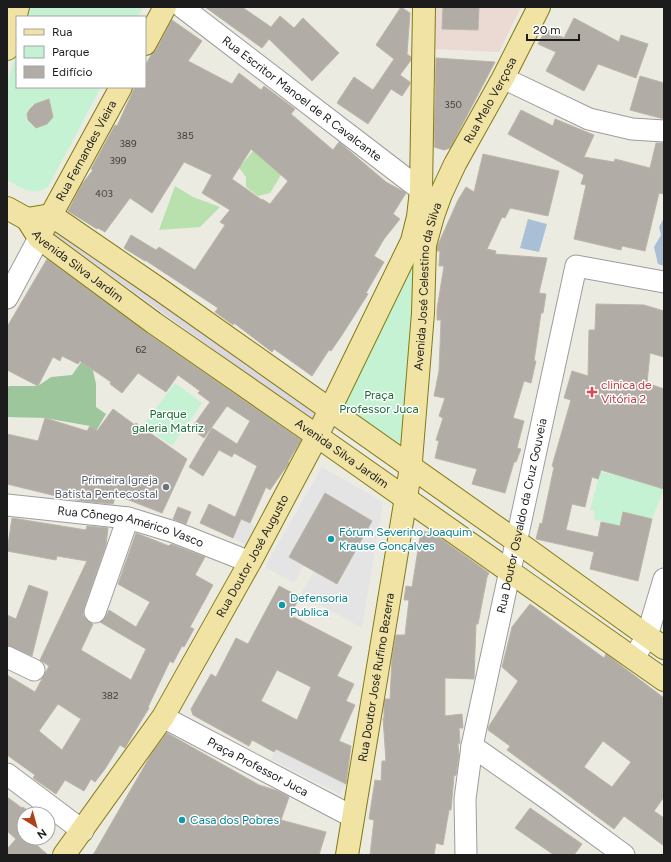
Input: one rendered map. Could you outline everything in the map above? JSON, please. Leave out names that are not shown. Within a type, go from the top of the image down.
[{"type":"main road","points":[[7,49],[18,7]]},
{"type":"main road","points":[[146,42],[165,7]]},
{"type":"main road","name":"Avenida José Celestino da Silva","points":[[424,7],[422,154],[431,192]]},
{"type":"main road","name":"Rua Melo Verçosa","points":[[431,192],[455,164],[503,78],[539,7]]},
{"type":"main road","name":"Rua Fernandes Vieira","points":[[39,238],[120,88]]},
{"type":"main road","points":[[422,154],[430,163],[439,166],[455,164]]},
{"type":"main road","points":[[419,243],[418,217],[431,192]]},
{"type":"main road","name":"Avenida Silva Jardim","points":[[7,208],[27,219],[39,238],[154,323],[664,680]]},
{"type":"main road","name":"Avenida Silva Jardim","points":[[27,219],[51,215],[162,291],[516,541],[655,642]]},
{"type":"main road","name":"Avenida José Celestino da Silva","points":[[407,499],[411,467],[423,314],[419,243]]},
{"type":"main road","name":"Rua Doutor José Augusto","points":[[64,855],[83,831],[163,716],[250,562],[419,243]]},
{"type":"main road","name":"Rua Doutor José Rufino Bezerra","points":[[346,855],[407,499]]},
{"type":"street","name":"Rua Escritor Manoel de R Cavalcante","points":[[182,7],[431,192]]},
{"type":"street","points":[[503,78],[589,119],[632,129],[664,132]]},
{"type":"street","points":[[7,298],[39,238]]},
{"type":"street","name":"Rua Doutor Osvaldo da Cruz Gouveia","points":[[466,855],[466,799],[472,746],[576,266],[664,282]]},
{"type":"street","name":"Rua Cônego Américo Vasco","points":[[7,505],[128,518],[174,532],[250,562]]},
{"type":"street","points":[[95,612],[128,518]]},
{"type":"street","points":[[634,658],[655,642],[664,579]]},
{"type":"street","points":[[7,657],[34,670]]},
{"type":"street","name":"Praça Professor Juca","points":[[163,716],[353,817]]},
{"type":"street","points":[[472,746],[549,800],[602,848],[624,855]]},
{"type":"street","points":[[7,774],[83,831]]},
{"type":"shaded area","points":[[435,7],[521,7],[499,52],[434,49]]},
{"type":"shaded area","points":[[54,226],[318,411],[312,420],[50,232]]},
{"type":"shaded area","points":[[322,467],[383,502],[362,628],[301,594],[314,571],[337,583],[372,521],[325,493],[289,557],[304,565],[294,583],[265,567]]},
{"type":"shaded area","points":[[241,520],[255,526],[246,545],[233,538]]},
{"type":"shaded area","points":[[276,749],[346,784],[340,794],[271,759]]},
{"type":"green space","points":[[28,7],[143,7],[138,16],[25,16]]},
{"type":"green space","points":[[16,53],[16,88],[100,88],[48,187],[42,190],[27,190],[7,180],[7,86]]},
{"type":"green space","points":[[256,147],[262,157],[281,175],[270,193],[258,196],[246,187],[246,177],[239,168]]},
{"type":"green space","points":[[175,186],[193,197],[220,207],[200,227],[159,230]]},
{"type":"green space","name":"Praça Professor Juca","points":[[412,253],[419,254],[406,458],[339,413]]},
{"type":"green space","points":[[82,361],[92,366],[96,384],[96,407],[106,414],[96,431],[90,426],[45,418],[7,417],[7,388],[9,386],[38,386],[51,377],[72,375]]},
{"type":"green space","name":"Parque galeria Matriz","points":[[175,383],[202,403],[172,446],[143,425]]},
{"type":"green space","points":[[600,472],[624,477],[664,489],[652,519],[623,513],[620,526],[595,520],[594,511],[590,510]]},
{"type":"water","points":[[664,218],[664,266],[658,264],[654,247],[661,235],[659,227]]},
{"type":"water","points":[[528,219],[547,224],[539,252],[520,248]]},
{"type":"building","points":[[205,7],[242,7],[271,27],[280,16],[294,28],[303,18],[339,53],[312,81],[269,39],[262,48]]},
{"type":"building","points":[[401,7],[410,13],[407,54],[411,57],[411,60],[400,75],[410,82],[410,84],[402,96],[391,89],[368,124],[337,103],[354,77],[373,90],[394,59],[376,45]]},
{"type":"building","points":[[443,7],[479,7],[478,30],[442,29]]},
{"type":"building","points":[[574,18],[619,42],[621,35],[648,44],[636,78],[598,64],[584,91],[546,71],[556,52],[538,44],[546,29],[564,38]]},
{"type":"building","points":[[172,20],[202,41],[188,61],[232,84],[239,73],[261,90],[264,86],[295,109],[291,114],[333,150],[339,142],[386,182],[406,193],[393,214],[400,219],[384,239],[374,256],[384,262],[366,293],[368,294],[342,335],[331,351],[329,350],[312,376],[274,349],[272,352],[234,323],[233,325],[215,312],[218,308],[124,248],[131,235],[156,250],[159,247],[195,270],[225,225],[220,222],[230,210],[202,193],[212,175],[184,162],[152,213],[130,198],[105,232],[98,228],[97,229],[68,211],[82,184],[93,170],[91,169],[115,125],[117,126],[135,88],[146,88],[146,64],[151,55],[156,50]],"holes":[[[251,149],[288,181],[270,204],[232,179]]]},
{"type":"building","points":[[436,58],[495,62],[450,148],[444,150],[434,147]]},
{"type":"building","points":[[640,76],[664,83],[664,119],[630,110]]},
{"type":"building","points":[[49,99],[53,117],[47,124],[36,128],[28,120],[27,114],[35,104]]},
{"type":"building","points":[[521,110],[553,126],[555,119],[594,135],[584,157],[614,162],[615,159],[650,168],[656,143],[664,143],[664,194],[659,193],[645,251],[622,246],[621,250],[574,239],[586,185],[581,184],[584,175],[508,134]]},
{"type":"building","points":[[483,154],[559,171],[548,216],[510,208],[505,218],[502,217],[487,249],[496,251],[495,254],[547,258],[539,293],[546,294],[543,313],[541,313],[534,361],[536,361],[531,383],[524,381],[513,418],[524,421],[517,448],[521,449],[516,462],[514,462],[505,493],[472,484],[477,469],[435,458],[439,441],[436,440],[443,418],[439,416],[445,398],[434,396],[439,371],[441,320],[437,320],[437,309],[444,266],[439,266],[440,251],[437,251],[437,247],[458,200],[466,187],[474,192]]},
{"type":"building","points":[[47,259],[147,333],[301,440],[288,462],[289,463],[270,490],[266,487],[250,523],[241,519],[233,538],[200,523],[209,504],[235,517],[257,466],[234,453],[232,457],[219,450],[203,476],[189,467],[212,428],[237,444],[250,421],[227,406],[204,438],[191,429],[210,402],[198,393],[200,391],[178,375],[166,392],[138,373],[122,393],[110,384],[111,382],[80,361],[78,364],[62,356],[60,361],[53,357],[38,386],[7,370],[7,327]]},
{"type":"building","points":[[596,304],[644,305],[664,311],[664,357],[650,353],[647,383],[664,389],[664,489],[601,470],[598,479],[592,477],[585,507],[572,504],[566,530],[598,537],[601,522],[620,526],[623,512],[652,519],[638,581],[590,569],[594,552],[536,539],[540,523],[542,524],[554,467],[552,466],[571,400],[564,398],[572,371],[588,376],[589,330],[595,330]]},
{"type":"building","points":[[113,409],[135,425],[136,423],[187,459],[162,513],[116,495],[113,504],[82,501],[7,484],[7,434],[38,441],[45,418],[87,431],[90,426],[97,431]]},
{"type":"building","name":"Fórum Severino Joaquim Krause Gonçalves","points":[[325,493],[372,521],[337,584],[289,557]]},
{"type":"building","points":[[178,507],[191,512],[186,524],[173,519]]},
{"type":"building","points":[[12,518],[86,530],[87,526],[108,528],[106,545],[84,608],[83,615],[93,624],[81,650],[131,680],[146,649],[100,622],[109,610],[136,627],[150,602],[118,584],[136,533],[169,546],[171,544],[205,557],[195,575],[213,585],[190,627],[194,629],[184,647],[182,646],[173,663],[170,661],[148,707],[149,708],[125,748],[120,745],[95,782],[91,779],[84,791],[65,780],[56,794],[33,778],[35,775],[7,755],[7,675],[35,692],[49,666],[40,660],[87,561],[57,556],[56,560],[7,551]],"holes":[[[58,704],[81,719],[62,750],[39,731]]]},
{"type":"building","points":[[421,531],[433,533],[489,573],[478,624],[476,624],[474,679],[445,678],[445,716],[462,714],[463,728],[459,728],[459,755],[456,775],[454,776],[451,810],[449,810],[443,845],[436,843],[434,855],[370,855],[374,820],[369,819],[375,780],[381,781],[382,761],[386,761],[383,718],[385,699],[390,699],[392,658],[396,635],[405,635],[409,600],[404,600],[406,586],[412,587]]},
{"type":"building","points":[[29,585],[48,592],[32,656],[7,645],[7,615],[16,619]]},
{"type":"building","points":[[279,586],[300,597],[290,615],[352,647],[337,676],[354,684],[346,701],[355,705],[339,741],[351,746],[346,784],[276,749],[274,752],[252,740],[249,746],[193,715],[191,709],[211,674],[216,677],[236,638],[248,644]],"holes":[[[277,670],[311,687],[297,720],[261,701]]]},
{"type":"building","points":[[530,604],[604,658],[606,654],[664,698],[664,797],[654,811],[664,818],[664,846],[624,816],[614,829],[507,750],[510,746],[488,730],[489,726],[518,681],[502,667],[512,627]],"holes":[[[603,741],[631,762],[612,787],[584,767]]]},
{"type":"building","name":"Casa dos Pobres","points":[[167,733],[259,785],[278,791],[289,797],[281,820],[326,832],[319,855],[93,855],[152,753]]},
{"type":"building","points":[[7,797],[19,806],[16,806],[16,839],[7,831]]},
{"type":"building","points":[[530,808],[582,844],[574,855],[554,855],[515,828]]},
{"type":"building","points":[[16,839],[16,846],[38,846],[48,855],[7,855],[7,849]]},
{"type":"place","name":"clinica de Vitória 2","points":[[592,392]]},
{"type":"place","name":"Primeira Igreja Batista Pentecostal","points":[[166,487]]},
{"type":"place","name":"Fórum Severino Joaquim Krause Gonçalves","points":[[331,539]]},
{"type":"place","name":"Defensoria Publica","points":[[282,605]]},
{"type":"place","name":"Casa dos Pobres","points":[[182,820]]}]
